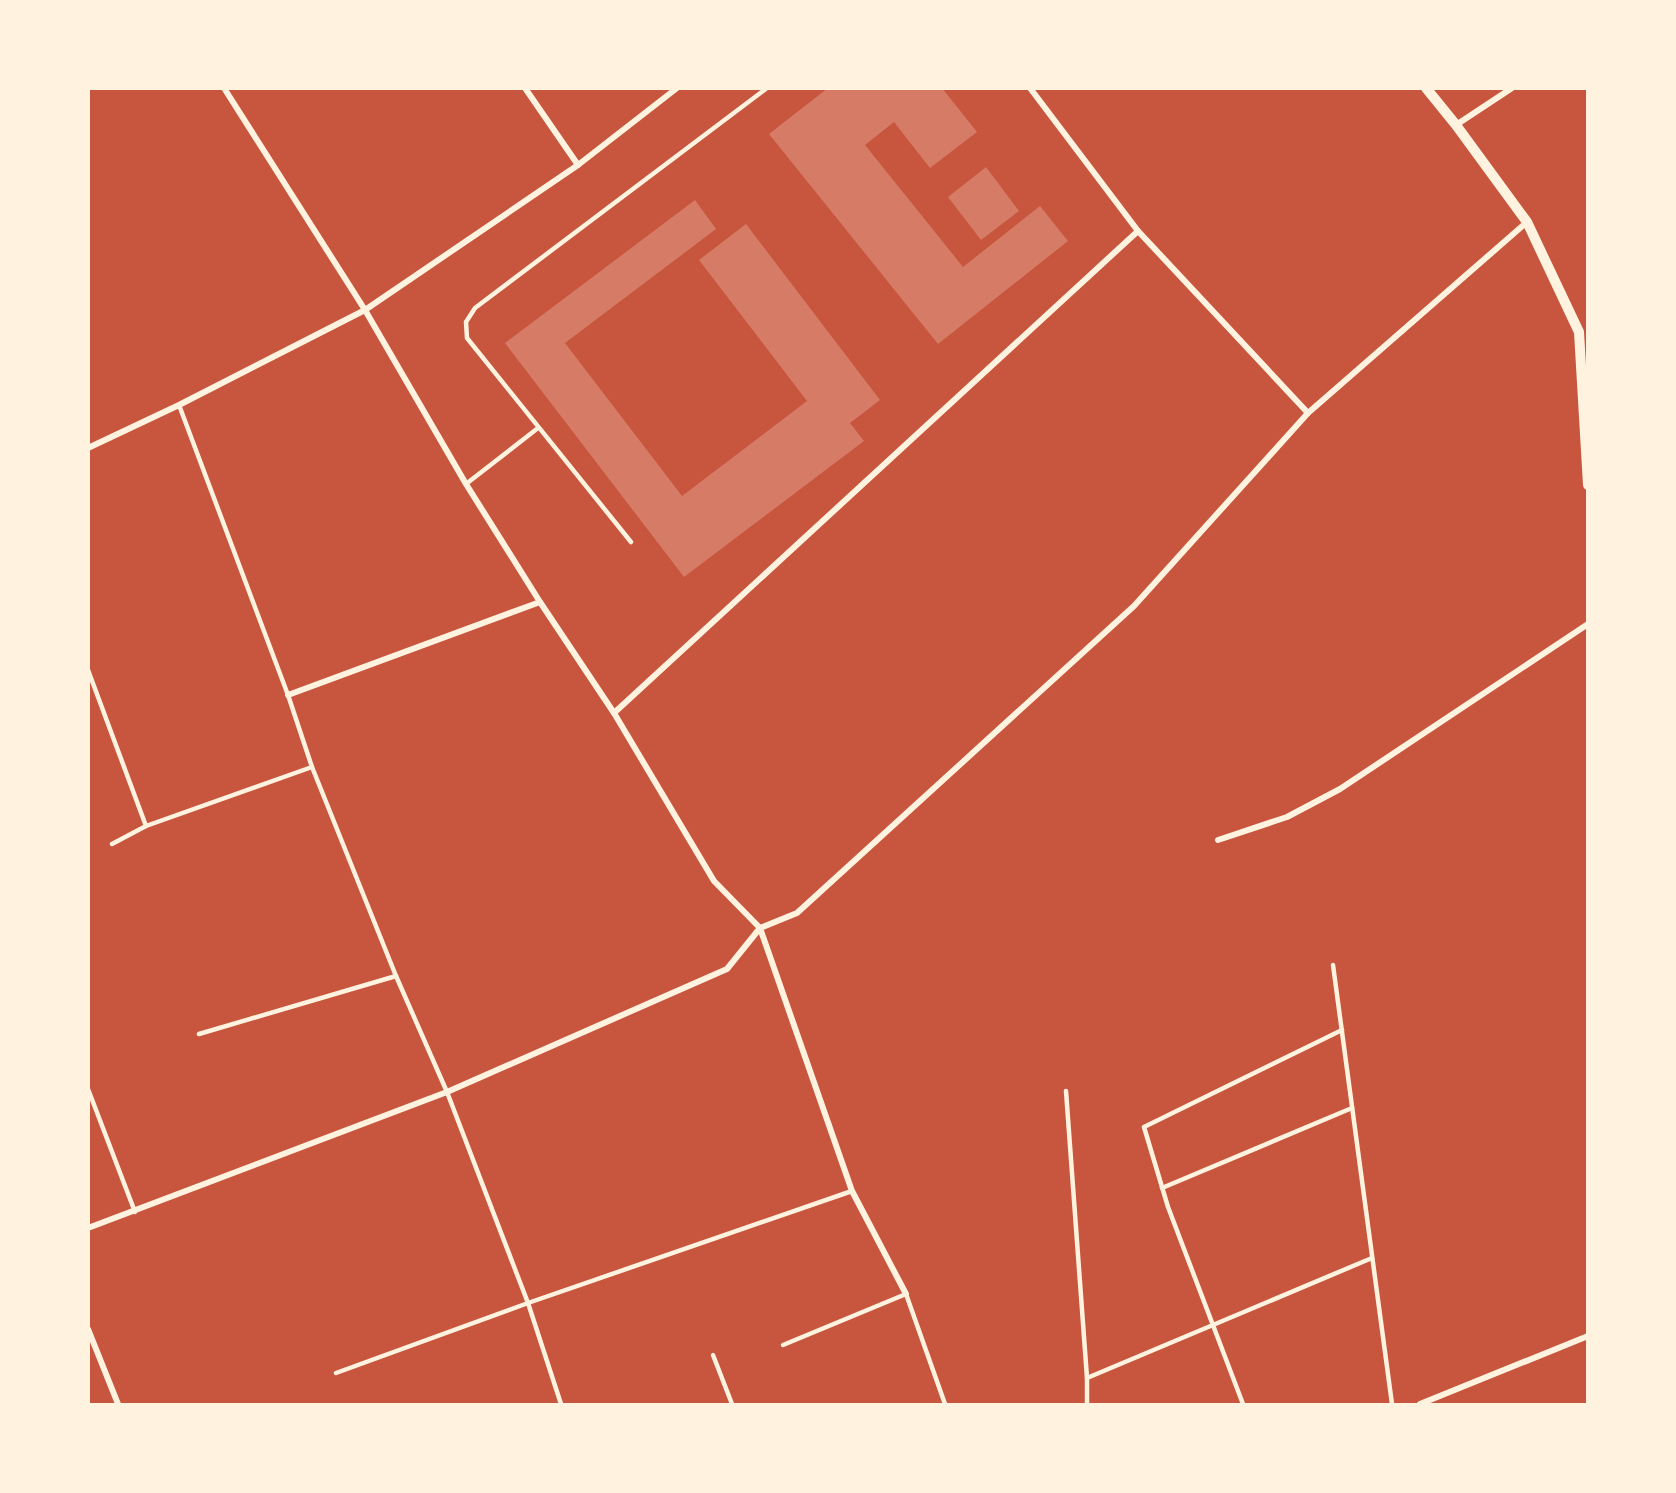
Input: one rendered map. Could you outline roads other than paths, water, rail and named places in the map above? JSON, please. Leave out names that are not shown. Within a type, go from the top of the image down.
[{"type":"street","points":[[224,88],[365,310],[466,484],[540,602],[614,713],[714,881],[760,928],[852,1191],[906,1294]]},
{"type":"street","points":[[525,88],[578,165]]},
{"type":"street","points":[[88,448],[179,405],[365,310],[578,165],[677,88]]},
{"type":"street","points":[[1030,88],[1138,231],[1308,413]]},
{"type":"street","points":[[1426,88],[1527,222],[1583,332],[1587,485]]},
{"type":"street","points":[[1456,125],[1512,88]]},
{"type":"street","points":[[88,1228],[447,1092],[727,969],[760,928],[797,913],[1134,606],[1308,413],[1527,222]]},
{"type":"street","points":[[614,713],[1138,231]]},
{"type":"street","points":[[288,695],[540,602]]},
{"type":"street","points":[[1218,840],[1287,817],[1340,789],[1587,624]]},
{"type":"street","points":[[88,1329],[118,1404]]},
{"type":"street","points":[[1420,1404],[1587,1336]]},
{"type":"lane","points":[[631,542],[467,338],[465,322],[475,308],[767,88]]},
{"type":"lane","points":[[179,405],[288,695],[312,767],[396,976],[447,1092],[528,1303],[561,1404]]},
{"type":"lane","points":[[466,484],[538,428]]},
{"type":"lane","points":[[88,670],[146,826]]},
{"type":"lane","points":[[112,844],[146,826],[312,767]]},
{"type":"lane","points":[[1333,965],[1392,1404]]},
{"type":"lane","points":[[199,1034],[396,976]]},
{"type":"lane","points":[[1243,1404],[1162,1188],[1144,1127],[1342,1030]]},
{"type":"lane","points":[[88,1089],[135,1212]]},
{"type":"lane","points":[[1066,1091],[1087,1404]]},
{"type":"lane","points":[[1162,1188],[1352,1108]]},
{"type":"lane","points":[[336,1373],[528,1303],[852,1191]]},
{"type":"lane","points":[[1087,1378],[1372,1258]]},
{"type":"lane","points":[[783,1345],[906,1294],[945,1404]]},
{"type":"lane","points":[[713,1354],[732,1404]]}]
